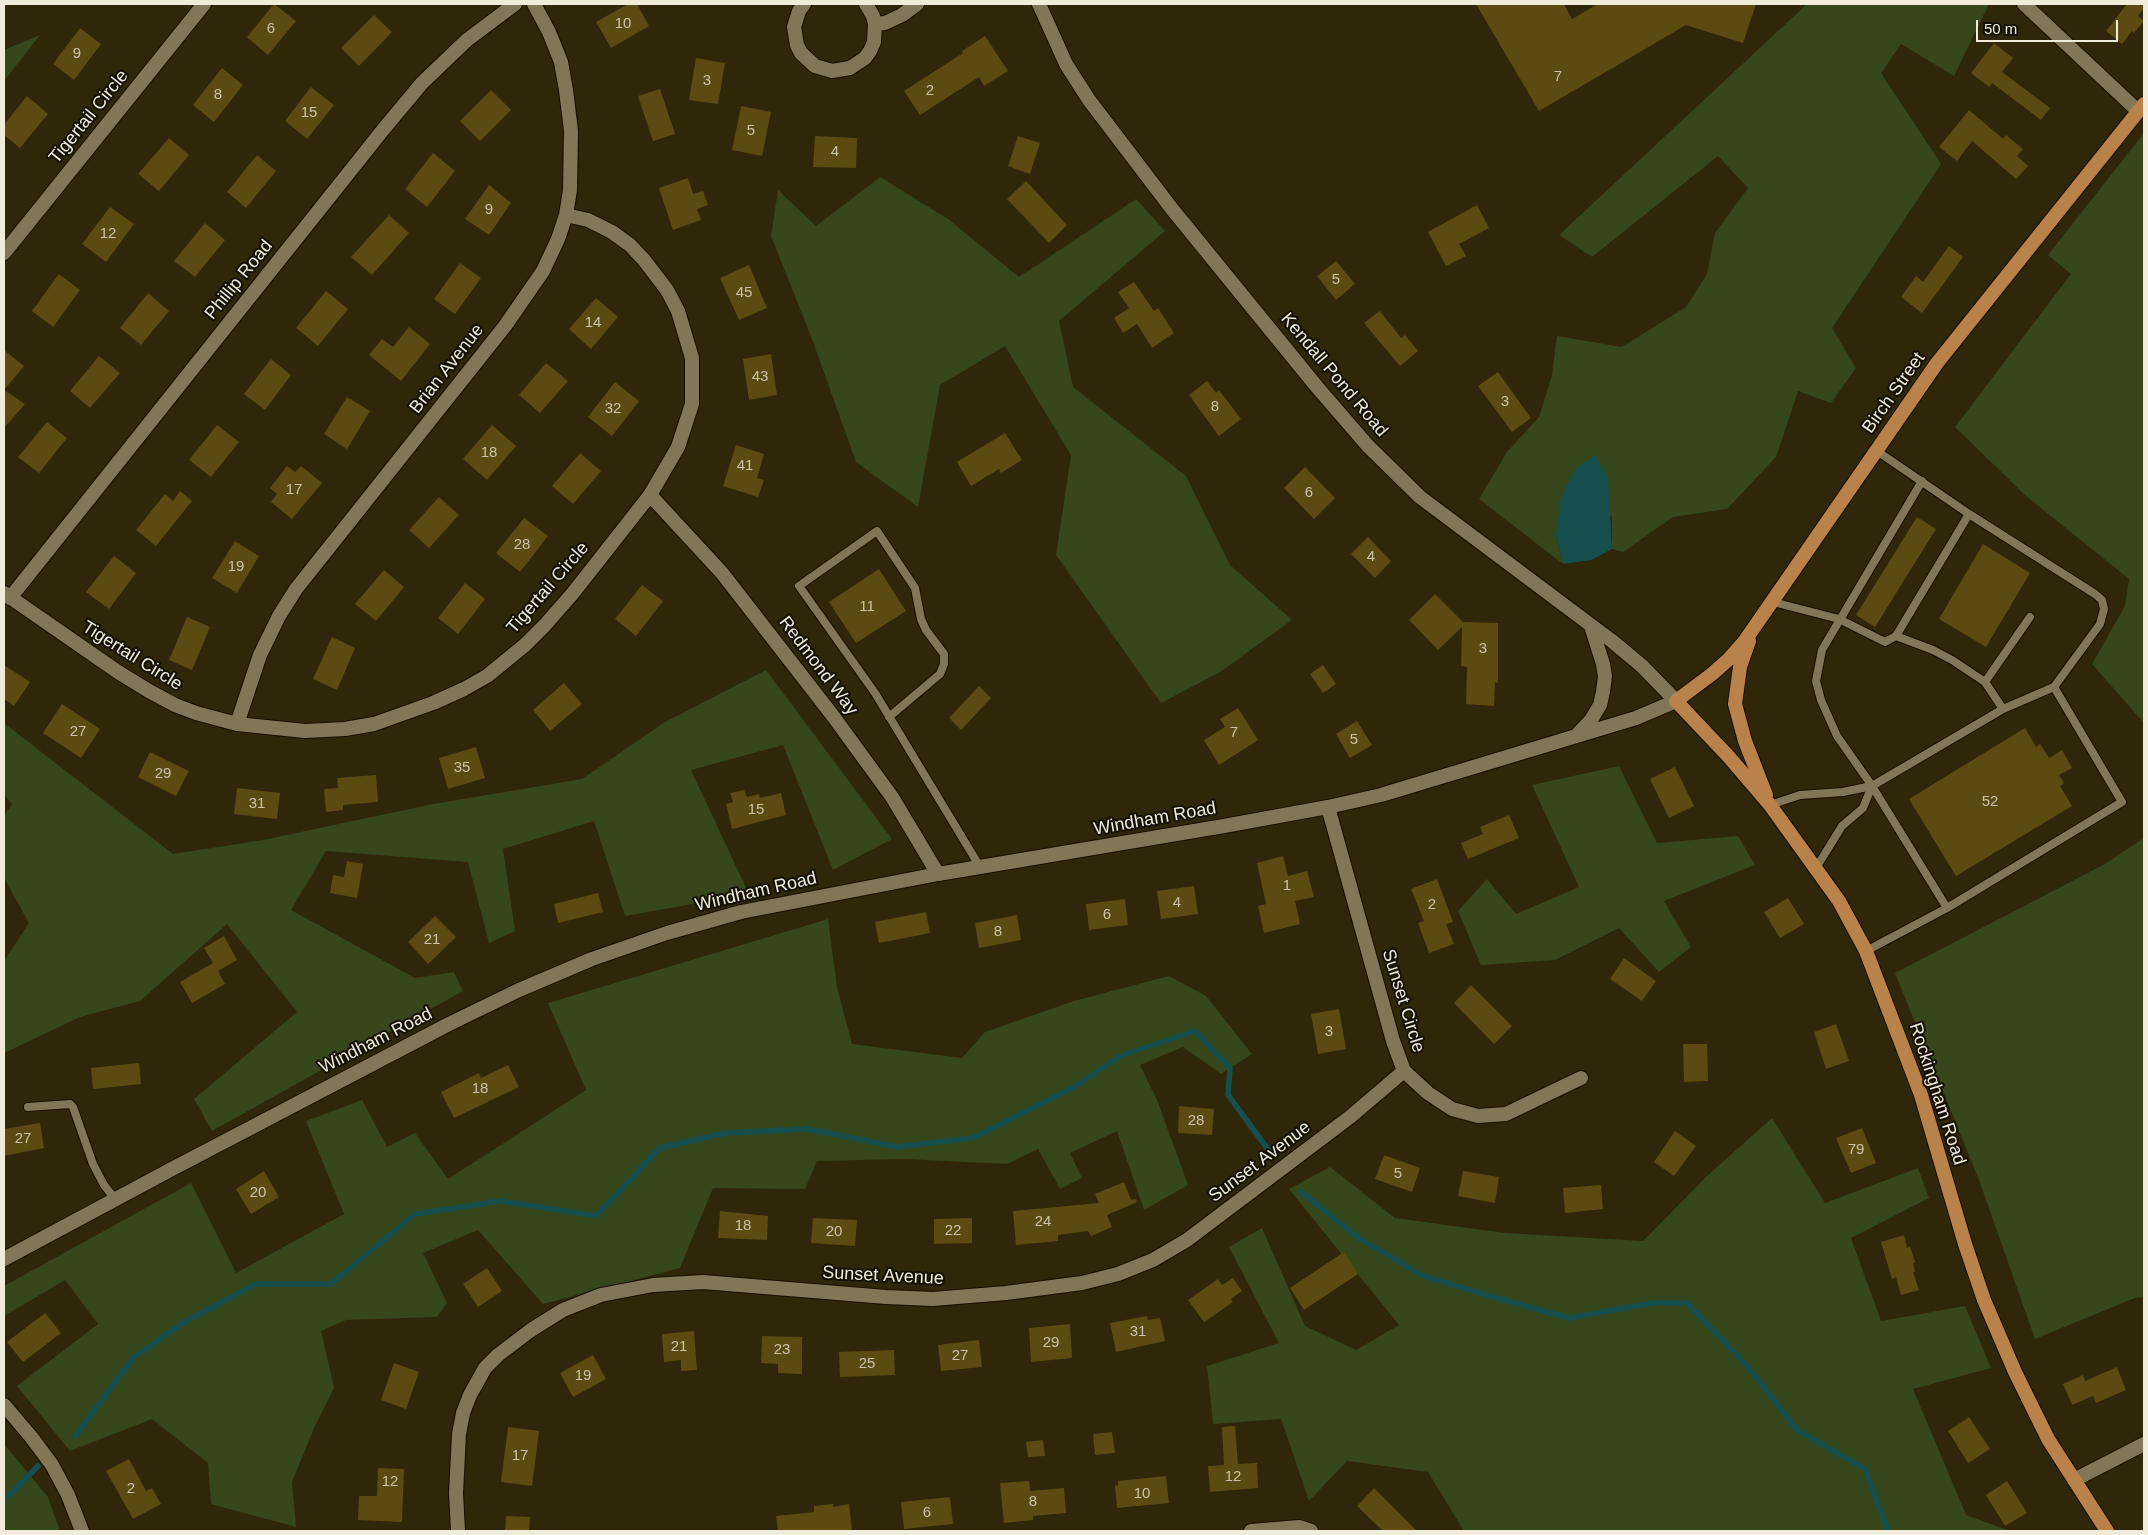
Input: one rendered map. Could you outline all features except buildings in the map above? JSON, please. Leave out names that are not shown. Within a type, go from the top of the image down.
[{"type":"main road","name":"Birch Street","points":[[1676,701],[1729,659],[1755,626],[1937,363],[2141,108]]},
{"type":"main road","points":[[1755,626],[1740,667],[1735,704],[1745,740],[1770,805]]},
{"type":"main road","name":"Rockingham Road","points":[[1676,701],[1729,757],[1770,805],[1839,901],[1866,951],[1921,1095],[1965,1244],[1984,1300],[2015,1372],[2048,1439],[2107,1531]]},
{"type":"street","name":"Tigertail Circle","points":[[4,253],[204,4]]},
{"type":"street","name":"Phillip Road","points":[[7,596],[422,83],[467,40],[515,4]]},
{"type":"street","name":"Brian Avenue","points":[[236,724],[260,655],[279,616],[296,589],[506,326],[543,271],[566,214],[571,165],[571,131],[561,62],[549,32],[534,4]]},
{"type":"street","points":[[804,4],[799,11],[794,27],[797,45],[807,60],[823,69],[841,71],[858,64],[865,58],[874,42],[875,24],[866,4]]},
{"type":"street","points":[[875,24],[885,23],[902,15],[917,4]]},
{"type":"street","name":"Kendall Pond Road","points":[[1039,4],[1058,49],[1076,83],[1172,209],[1361,439],[1393,472],[1427,502],[1642,666],[1676,701]]},
{"type":"street","points":[[2024,4],[2141,108]]},
{"type":"street","name":"Tigertail Circle","points":[[7,596],[149,691],[196,714],[236,724],[305,731],[345,729],[374,724],[405,714],[464,689],[487,676],[545,625],[573,593],[650,495],[678,447],[692,404],[692,358],[678,311],[667,290],[630,245],[588,220],[566,214]]},
{"type":"street","name":"Redmond Way","points":[[650,495],[722,572],[834,716],[892,797],[938,874]]},
{"type":"street","points":[[1576,736],[1600,706],[1603,692],[1605,676],[1603,664],[1591,626]]},
{"type":"street","name":"Windham Road","points":[[4,1259],[449,1024],[519,990],[592,959],[667,933],[741,912],[938,874],[1328,807],[1381,796],[1636,718],[1676,701]]},
{"type":"street","name":"Sunset Circle","points":[[1328,807],[1393,1041],[1404,1071],[1428,1093],[1452,1109],[1478,1116],[1506,1114],[1581,1078]]},
{"type":"street","name":"Sunset Avenue","points":[[458,1531],[456,1493],[459,1434],[463,1414],[470,1395],[485,1368],[498,1355],[530,1330],[563,1310],[618,1291],[670,1284],[703,1282],[933,1299],[1025,1291],[1082,1283],[1118,1274],[1153,1260],[1187,1240],[1350,1117],[1404,1071]]},
{"type":"street","points":[[4,1405],[32,1438],[52,1466],[68,1495],[82,1531]]},
{"type":"street","points":[[2074,1480],[2144,1444]]},
{"type":"street","points":[[1251,1531],[1299,1527],[1311,1531]]},
{"type":"lane","points":[[1770,805],[1800,795],[1843,792],[1872,786],[2003,709],[2054,687],[2100,624],[2104,609],[2102,600],[2037,556],[1969,514],[1877,451]]},
{"type":"lane","points":[[1922,481],[1822,650],[1816,681],[1821,700],[1837,736],[1872,786],[1947,908]]},
{"type":"lane","points":[[1772,602],[1839,619],[1885,642],[1896,636],[1969,514]]},
{"type":"lane","points":[[889,717],[940,674],[944,664],[944,654],[926,630],[921,619],[915,588],[877,531],[799,586],[875,693],[889,717],[980,867]]},
{"type":"lane","points":[[1985,682],[2030,617]]},
{"type":"lane","points":[[1896,636],[1952,660],[1985,682],[2003,709]]},
{"type":"lane","points":[[1866,951],[1947,908],[2122,802],[2054,687]]},
{"type":"lane","points":[[1816,868],[1842,826],[1863,808],[1872,786]]},
{"type":"lane","points":[[28,1108],[70,1104],[73,1107],[93,1164],[104,1185],[115,1199]]},
{"type":"green space","points":[[1807,4],[1989,4],[1954,76],[1901,44],[1881,73],[1941,164],[1832,328],[1856,368],[1831,403],[1798,391],[1776,457],[1727,509],[1673,517],[1623,552],[1612,549],[1612,516],[1556,536],[1563,564],[1479,499],[1507,452],[1539,417],[1552,375],[1557,336],[1622,347],[1686,307],[1707,274],[1715,233],[1748,188],[1718,156],[1592,257],[1559,235]]},
{"type":"green space","points":[[40,35],[4,81],[4,50]]},
{"type":"green space","points":[[2144,133],[2144,723],[2092,664],[2125,606],[2129,579],[2026,496],[1955,427],[2071,274],[2048,255]]},
{"type":"green space","points":[[880,177],[948,219],[1019,277],[1136,199],[1165,231],[1059,321],[1073,387],[1186,476],[1230,565],[1292,620],[1220,672],[1161,703],[1056,555],[1071,455],[1005,346],[940,385],[918,507],[856,462],[812,339],[771,236],[778,190],[816,226]]},
{"type":"green space","points":[[766,670],[892,839],[833,870],[783,745],[691,770],[749,894],[625,916],[594,821],[503,849],[515,931],[489,943],[468,862],[326,851],[291,910],[415,978],[454,972],[463,991],[212,1131],[194,1099],[297,1012],[227,924],[140,1001],[80,1017],[4,1053],[4,961],[29,923],[4,878],[4,816],[12,804],[4,795],[4,723],[173,854],[263,840],[433,804],[582,779],[665,722]]},
{"type":"green space","points":[[1619,766],[1657,843],[1738,836],[1755,865],[1664,901],[1691,947],[1659,972],[1619,928],[1555,960],[1481,965],[1458,911],[1487,879],[1516,914],[1579,887],[1532,785]]},
{"type":"green space","points":[[2144,838],[2144,1297],[2135,1298],[2035,1339],[1979,1180],[1895,973],[2105,864]]},
{"type":"green space","points":[[828,919],[837,987],[852,1044],[962,1058],[985,1032],[1074,1001],[1169,976],[1206,996],[1252,1054],[1221,1074],[1183,1047],[1140,1065],[1157,1100],[1188,1185],[1144,1210],[1117,1131],[1070,1153],[1082,1178],[1060,1189],[1038,1149],[1007,1164],[906,1159],[817,1161],[805,1189],[713,1188],[680,1268],[543,1304],[478,1230],[423,1253],[447,1303],[437,1317],[346,1320],[321,1331],[334,1388],[314,1428],[292,1482],[296,1527],[211,1504],[208,1463],[152,1419],[70,1451],[17,1386],[98,1324],[65,1280],[4,1316],[4,1286],[191,1183],[236,1273],[344,1214],[306,1121],[362,1100],[387,1147],[415,1133],[448,1179],[586,1090],[548,1003]]},
{"type":"green space","points":[[1772,1118],[1825,1203],[1918,1168],[1929,1198],[1851,1238],[1881,1321],[1965,1306],[1991,1368],[1913,1389],[1966,1515],[2010,1531],[1464,1531],[1428,1472],[1347,1461],[1309,1501],[1281,1419],[1213,1424],[1207,1366],[1279,1343],[1229,1247],[1262,1228],[1305,1326],[1356,1350],[1399,1325],[1289,1189],[1330,1167],[1395,1218],[1505,1233],[1643,1241],[1707,1176]]},
{"type":"green space","points":[[4,1444],[48,1497],[60,1531],[4,1531]]},
{"type":"water","points":[[1595,455],[1608,477],[1612,549],[1591,560],[1563,564],[1556,536],[1560,500],[1575,469]]},
{"type":"waterway","points":[[75,1436],[134,1357],[184,1322],[256,1284],[331,1284],[415,1214],[501,1201],[596,1216],[660,1148],[725,1133],[808,1129],[897,1147],[973,1138],[1072,1088],[1122,1055],[1195,1031],[1230,1068],[1228,1095],[1270,1152]]},
{"type":"waterway","points":[[1301,1192],[1360,1239],[1423,1276],[1497,1298],[1568,1318],[1653,1303],[1687,1303],[1749,1368],[1797,1430],[1865,1469],[1888,1531]]},
{"type":"waterway","points":[[4,1498],[11,1494],[38,1466]]}]
